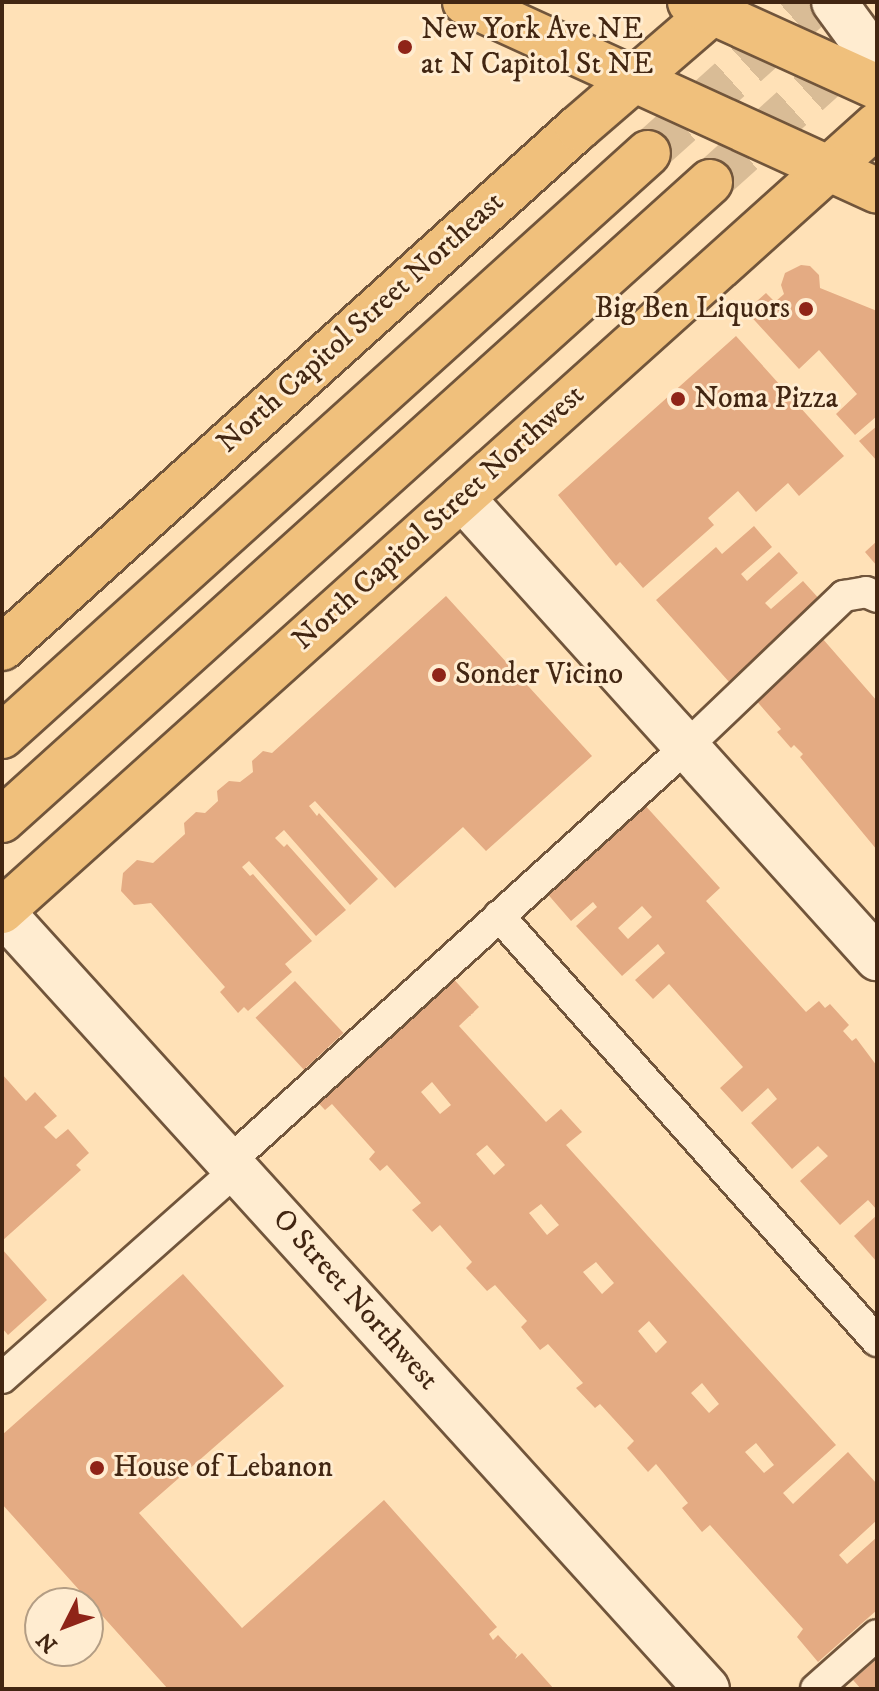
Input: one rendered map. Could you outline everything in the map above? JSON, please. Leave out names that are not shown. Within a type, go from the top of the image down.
[{"type":"main road","points":[[465,2],[830,166],[877,191]]},
{"type":"main road","points":[[709,5],[877,87]]},
{"type":"main road","name":"North Capitol Street Northeast","points":[[2,648],[637,78],[709,5]]},
{"type":"main road","name":"North Capitol Street Northwest","points":[[2,911],[877,125]]},
{"type":"main road","points":[[2,736],[648,153]]},
{"type":"main road","points":[[2,820],[710,182]]},
{"type":"street","points":[[834,2],[877,61]]},
{"type":"street","points":[[462,498],[877,958]]},
{"type":"street","name":"O Street Northwest","points":[[2,911],[707,1689]]},
{"type":"lane","points":[[2,1378],[499,916],[686,747],[844,596],[866,592],[877,597]]},
{"type":"lane","points":[[499,916],[877,1341]]},
{"type":"lane","points":[[816,1689],[877,1635]]},
{"type":"building","points":[[801,265],[810,266],[819,275],[820,288],[877,311],[877,416],[855,435],[836,414],[857,394],[819,350],[799,369],[746,311],[766,293],[775,302],[784,294],[781,285],[785,273]]},
{"type":"building","points":[[736,336],[844,456],[799,496],[788,483],[756,512],[738,491],[708,518],[714,525],[643,588],[620,562],[616,566],[558,495]]},
{"type":"building","points":[[877,426],[877,461],[859,441]]},
{"type":"building","points":[[754,526],[772,547],[741,574],[747,581],[779,552],[798,573],[765,603],[771,609],[803,581],[822,602],[730,683],[656,600],[716,547],[722,554]]},
{"type":"building","points":[[877,541],[877,566],[865,552]]},
{"type":"building","name":"Sonder Vicino","points":[[446,596],[592,756],[486,851],[463,827],[395,888],[315,801],[309,806],[317,816],[319,813],[378,879],[350,905],[284,830],[275,838],[284,847],[287,844],[346,910],[316,936],[249,861],[242,867],[250,876],[253,874],[312,941],[285,964],[292,972],[248,1011],[244,1007],[238,1013],[220,992],[225,987],[151,903],[134,905],[121,891],[123,873],[137,860],[153,863],[185,834],[184,823],[196,812],[205,813],[218,801],[217,791],[229,781],[240,782],[253,772],[252,761],[263,751],[272,753]]},
{"type":"building","points":[[822,638],[877,701],[877,850],[800,757],[803,754],[794,745],[791,748],[777,732],[781,729],[754,698]]},
{"type":"building","points":[[643,803],[720,888],[706,901],[806,1012],[819,1001],[825,1008],[830,1004],[849,1025],[843,1031],[852,1041],[856,1038],[877,1066],[877,1210],[868,1200],[840,1225],[800,1181],[828,1156],[818,1146],[792,1169],[751,1123],[777,1099],[768,1088],[742,1112],[720,1088],[743,1067],[669,984],[653,999],[635,980],[665,953],[658,944],[622,976],[576,926],[597,907],[593,902],[571,921],[545,891]],"holes":[[[642,906],[652,917],[628,939],[618,928]]]},
{"type":"building","points":[[450,975],[479,1007],[459,1026],[546,1122],[561,1109],[582,1132],[566,1145],[836,1445],[783,1493],[793,1504],[848,1452],[877,1484],[877,1520],[839,1555],[847,1564],[877,1537],[877,1610],[818,1662],[797,1637],[803,1629],[710,1525],[702,1532],[682,1508],[688,1503],[656,1464],[648,1472],[627,1448],[634,1441],[600,1404],[595,1408],[576,1388],[583,1383],[548,1344],[540,1350],[521,1327],[527,1321],[495,1285],[487,1291],[466,1268],[472,1262],[440,1225],[432,1232],[412,1210],[421,1203],[387,1165],[380,1171],[369,1159],[375,1152],[332,1104],[325,1110],[311,1095]],"holes":[[[432,1082],[451,1105],[440,1114],[421,1092]],[[487,1145],[505,1165],[494,1175],[476,1154]],[[541,1204],[559,1225],[547,1235],[529,1213]],[[596,1262],[614,1283],[602,1294],[583,1272]],[[649,1321],[667,1342],[656,1353],[638,1331]],[[702,1383],[719,1404],[709,1413],[691,1393]],[[756,1443],[774,1465],[764,1473],[745,1452]]]},
{"type":"building","points":[[295,981],[343,1033],[304,1070],[256,1018]]},
{"type":"building","points":[[2,1074],[26,1101],[35,1092],[57,1116],[44,1127],[56,1139],[68,1129],[89,1153],[76,1165],[81,1170],[2,1241]]},
{"type":"building","points":[[877,1215],[877,1262],[854,1236]]},
{"type":"building","points":[[2,1249],[47,1300],[8,1335],[2,1328]]},
{"type":"building","name":"House of Lebanon","points":[[183,1274],[284,1386],[139,1513],[242,1628],[384,1500],[497,1627],[489,1634],[493,1640],[498,1635],[517,1655],[515,1659],[522,1653],[554,1689],[168,1689],[104,1618],[104,1587],[76,1587],[2,1504],[2,1435]]},
{"type":"building","points":[[877,1659],[877,1689],[861,1689],[853,1680]]},
{"type":"tunnel","points":[[648,153],[816,2]]},
{"type":"tunnel","points":[[710,182],[863,44]]},
{"type":"place","name":"New York Ave NE at N Capitol St NE","points":[[405,47]]},
{"type":"place","name":"Big Ben Liquors","points":[[806,309]]},
{"type":"place","name":"Noma Pizza","points":[[678,399]]},
{"type":"place","name":"Sonder Vicino","points":[[439,675]]},
{"type":"place","name":"House of Lebanon","points":[[97,1468]]}]
